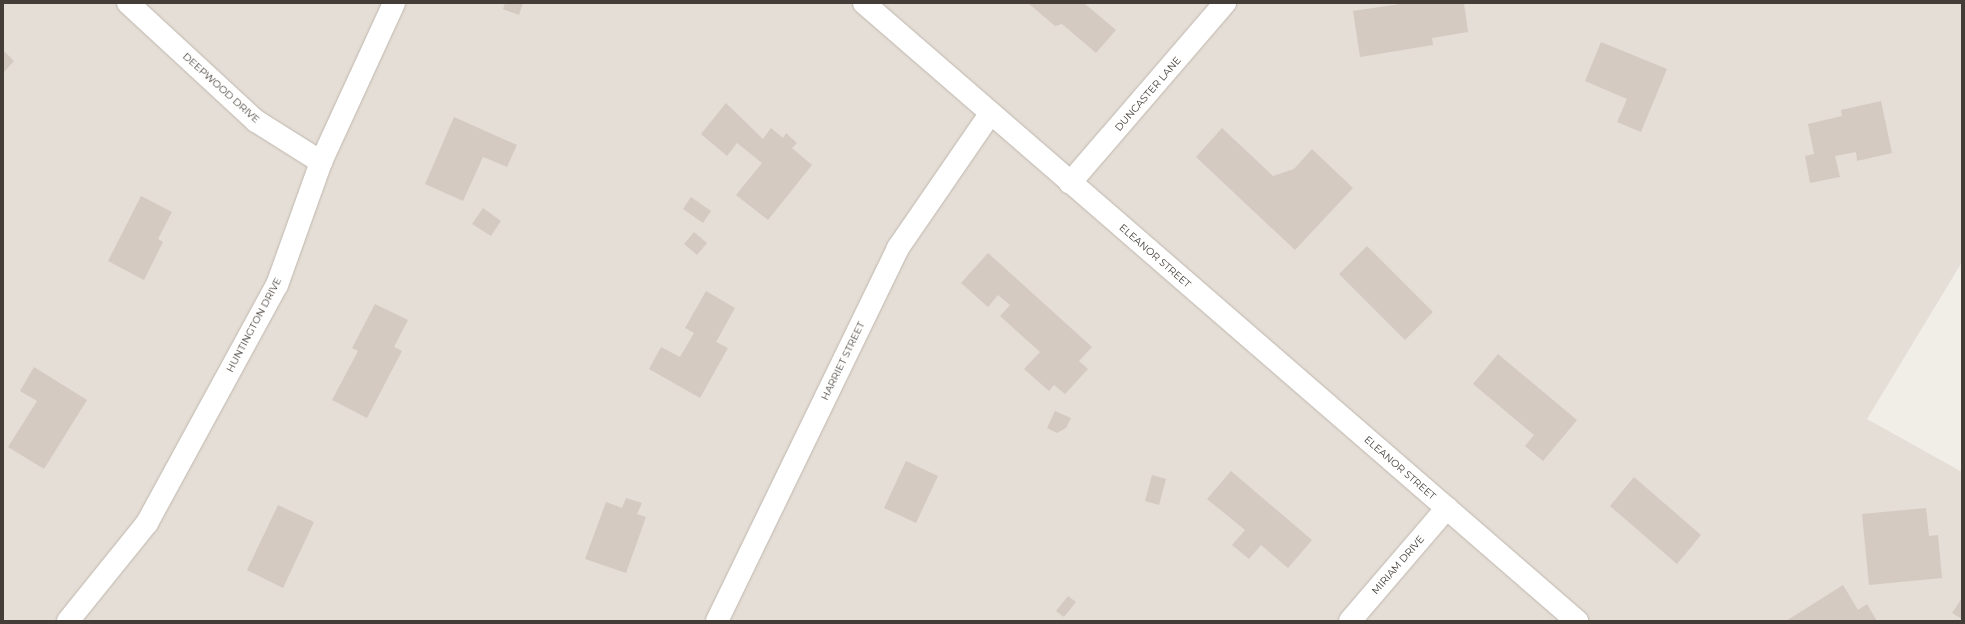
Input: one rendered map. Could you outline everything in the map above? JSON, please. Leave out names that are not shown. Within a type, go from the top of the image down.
[{"type":"street","name":"DEEPWOOD DRIVE","points":[[128,3],[256,121],[321,162]]},
{"type":"street","name":"HUNTINGTON DRIVE","points":[[68,621],[147,523],[277,285],[321,162],[394,3]]},
{"type":"street","name":"ELEANOR STREET","points":[[864,3],[990,114],[1577,621]]},
{"type":"street","name":"DUNCASTER LANE","points":[[1070,183],[1226,3]]},
{"type":"street","name":"HARRIET STREET","points":[[716,621],[898,248],[990,114]]},
{"type":"street","name":"MIRIAM DRIVE","points":[[1350,621],[1447,508]]},
{"type":"shaded area","points":[[3,3],[1962,3],[1962,262],[1867,419],[1962,472],[1962,621],[3,621]]},
{"type":"building","points":[[505,3],[523,3],[519,15],[503,9]]},
{"type":"building","points":[[1028,3],[1084,3],[1116,30],[1096,53],[1062,24],[1055,26]]},
{"type":"building","points":[[1407,3],[1464,3],[1468,32],[1432,38],[1433,45],[1360,57],[1353,11]]},
{"type":"building","points":[[1601,42],[1667,69],[1641,132],[1617,122],[1627,99],[1585,81]]},
{"type":"building","points":[[3,50],[14,61],[3,73]]},
{"type":"building","points":[[1881,101],[1892,153],[1857,161],[1856,152],[1835,156],[1840,177],[1810,183],[1805,156],[1814,154],[1808,124],[1842,116],[1841,110]]},
{"type":"building","points":[[726,103],[763,139],[771,128],[783,138],[786,133],[797,143],[792,148],[812,165],[768,220],[736,195],[762,163],[737,143],[727,156],[701,134]]},
{"type":"building","points":[[454,117],[517,145],[507,167],[483,157],[463,201],[425,184]]},
{"type":"building","points":[[1222,128],[1273,176],[1294,169],[1312,149],[1353,188],[1295,250],[1196,157]]},
{"type":"building","points":[[141,196],[172,212],[158,239],[163,242],[144,280],[108,261]]},
{"type":"building","points":[[691,197],[711,211],[703,223],[683,209]]},
{"type":"building","points":[[483,208],[501,221],[491,236],[472,224]]},
{"type":"building","points":[[694,232],[707,243],[697,255],[684,244]]},
{"type":"building","points":[[1367,246],[1433,312],[1405,340],[1339,274]]},
{"type":"building","points":[[988,253],[1092,347],[1079,361],[1088,369],[1065,394],[1054,385],[1049,391],[1024,369],[1040,352],[1000,316],[1010,305],[998,295],[988,307],[961,283]]},
{"type":"building","points":[[706,291],[735,308],[716,342],[728,348],[700,398],[649,369],[661,347],[680,357],[694,333],[685,328]]},
{"type":"building","points":[[375,304],[408,320],[394,347],[402,351],[367,418],[332,400],[358,351],[352,348]]},
{"type":"building","points":[[1498,354],[1577,420],[1543,461],[1525,446],[1534,435],[1473,384]]},
{"type":"building","points":[[34,367],[87,400],[44,469],[8,447],[37,401],[20,391]]},
{"type":"building","points":[[1055,411],[1071,418],[1066,428],[1057,433],[1047,428]]},
{"type":"building","points":[[906,461],[938,476],[916,523],[884,508]]},
{"type":"building","points":[[1231,471],[1312,540],[1288,568],[1261,545],[1249,559],[1232,545],[1245,530],[1207,499]]},
{"type":"building","points":[[1152,475],[1166,479],[1159,505],[1145,501]]},
{"type":"building","points":[[1634,477],[1701,535],[1677,564],[1610,506]]},
{"type":"building","points":[[626,498],[642,503],[637,514],[646,517],[626,573],[585,559],[606,502],[622,508]]},
{"type":"building","points":[[278,505],[314,522],[283,588],[247,570]]},
{"type":"building","points":[[1926,508],[1929,536],[1938,535],[1942,578],[1869,585],[1862,514]]},
{"type":"building","points":[[1843,585],[1858,610],[1867,604],[1877,621],[1786,621]]},
{"type":"building","points":[[1068,596],[1076,602],[1064,617],[1056,611]]},
{"type":"building","points":[[1962,598],[1962,619],[1952,613]]}]
